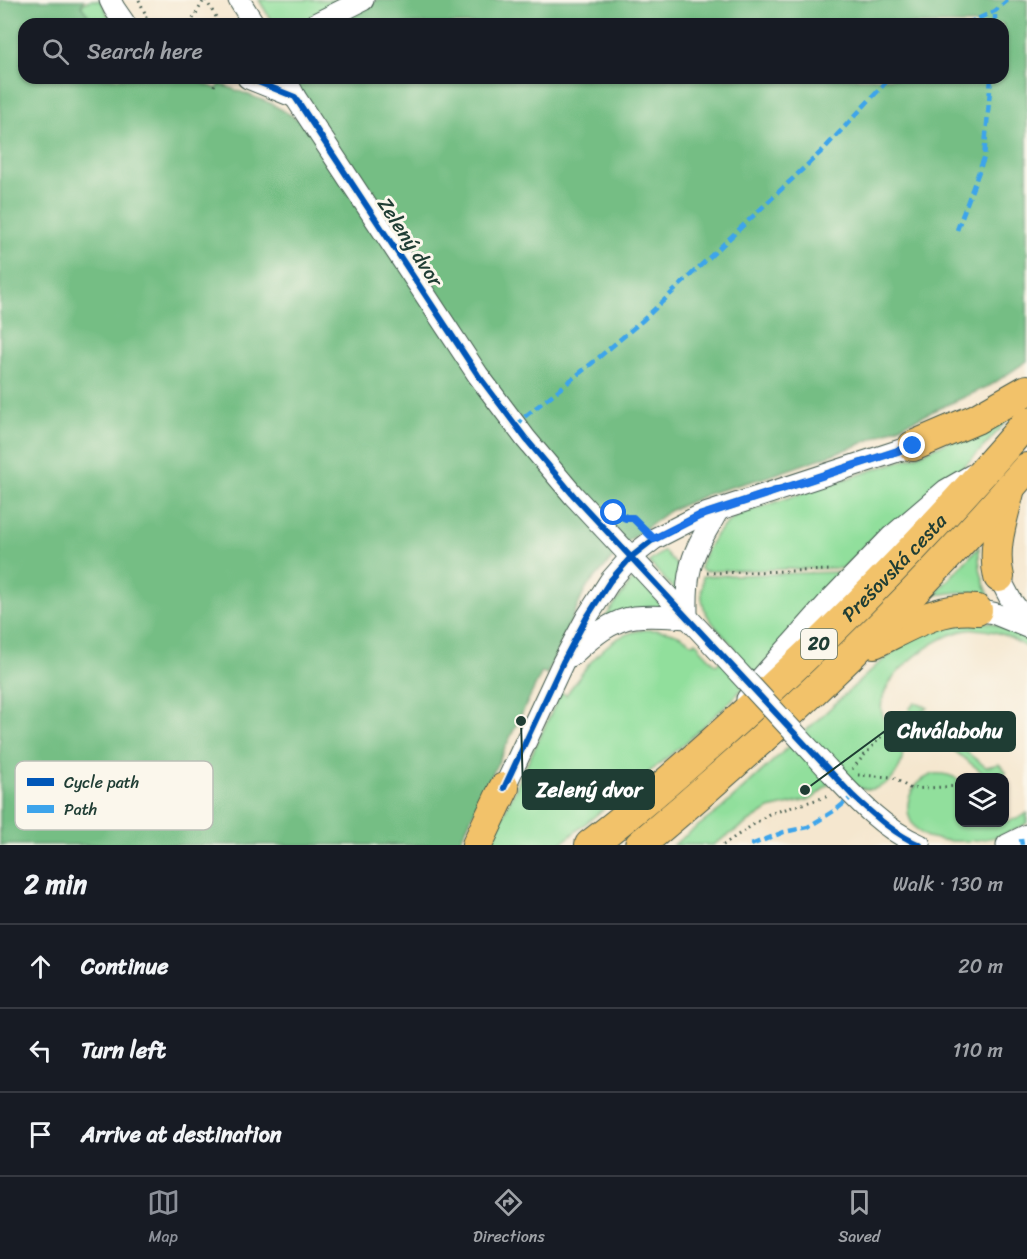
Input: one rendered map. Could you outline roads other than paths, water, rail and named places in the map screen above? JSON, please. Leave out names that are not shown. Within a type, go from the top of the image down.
[{"type":"highway","points":[[913,446],[976,419],[1027,390]]},
{"type":"highway","name":"Prešovská cesta","points":[[590,845],[657,791],[795,667],[896,567],[1027,422]]},
{"type":"highway","points":[[999,577],[995,552],[1018,478]]},
{"type":"highway","name":"Prešovská cesta","points":[[640,845],[767,735],[855,652],[916,591],[1018,478]]},
{"type":"highway","points":[[855,652],[937,613],[964,609],[977,610]]},
{"type":"highway","points":[[477,845],[504,788]]},
{"type":"street","points":[[110,0],[121,18]]},
{"type":"street","points":[[238,0],[250,18]]},
{"type":"street","points":[[327,18],[363,0]]},
{"type":"street","points":[[263,84],[295,97]]},
{"type":"street","name":"Zelený dvor","points":[[288,84],[478,375],[526,439],[687,618],[838,772],[853,796],[887,827],[920,845]]},
{"type":"street","points":[[504,788],[563,662],[587,617],[610,581],[631,557],[654,539],[699,516],[913,446]]},
{"type":"street","points":[[563,662],[595,636],[619,621],[649,616],[687,618],[690,568],[701,540],[718,510]]},
{"type":"street","points":[[999,577],[1012,602],[1027,621]]},
{"type":"street","points":[[977,610],[993,613],[1027,627]]},
{"type":"street","points":[[1007,845],[1027,835]]},
{"type":"place","name":"Zelený dvor","points":[[521,721]]},
{"type":"place","name":"Chválabohu","points":[[805,790]]}]
